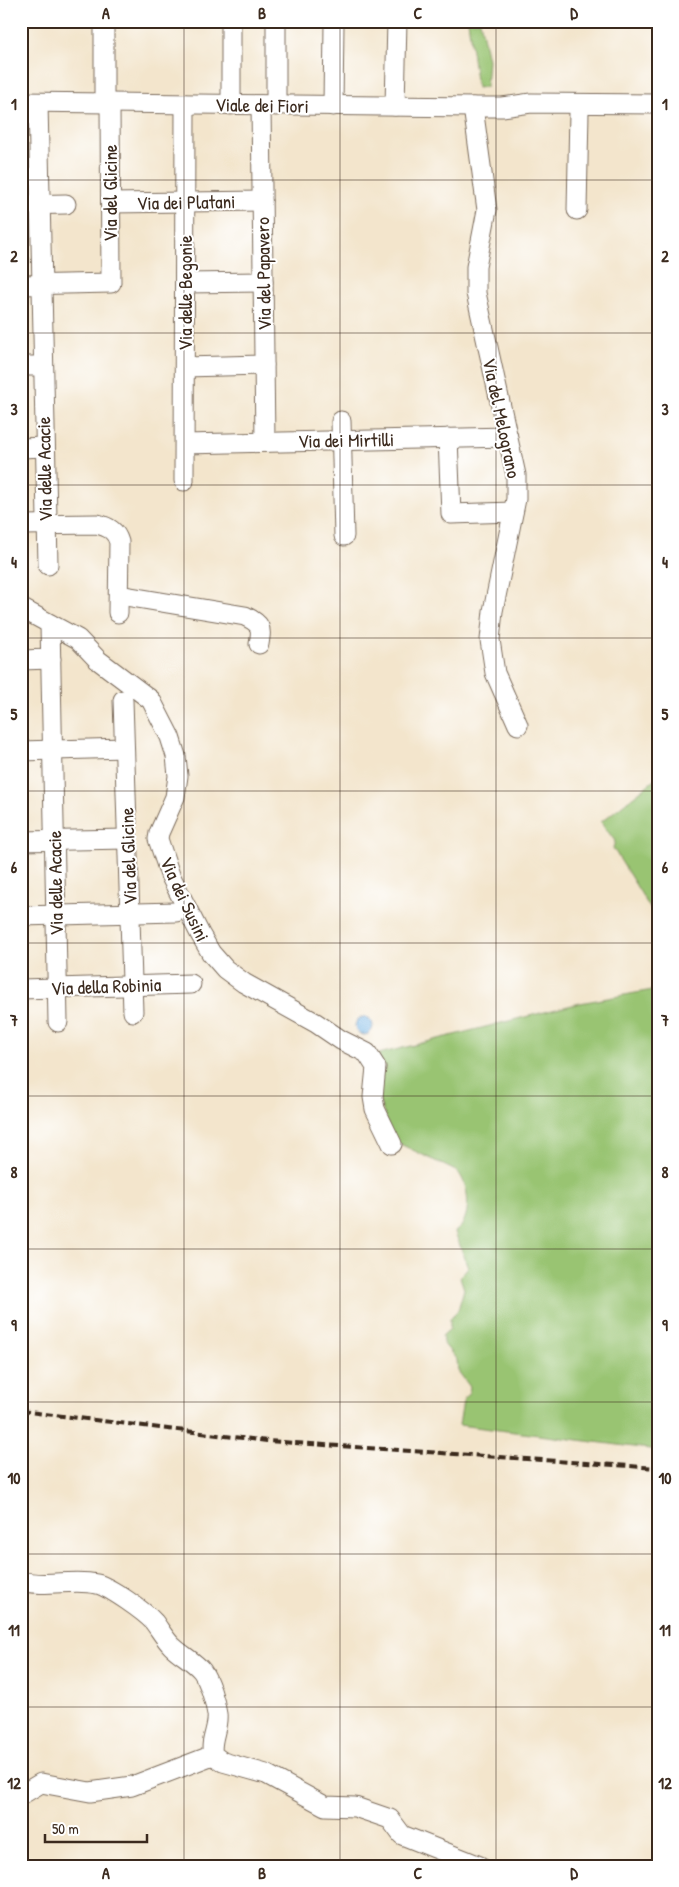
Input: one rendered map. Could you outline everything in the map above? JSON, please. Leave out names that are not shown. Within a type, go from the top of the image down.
[{"type":"street","name":"Via del Glicine","points":[[41,285],[111,283],[104,21]]},
{"type":"street","points":[[231,21],[231,105]]},
{"type":"street","name":"Via del Papavero","points":[[266,442],[262,201],[276,21]]},
{"type":"street","points":[[395,106],[397,21]]},
{"type":"street","points":[[333,106],[334,24]]},
{"type":"street","name":"Viale dei Fiori","points":[[30,102],[473,107],[502,107],[531,103],[658,104]]},
{"type":"street","name":"Via delle Acacie","points":[[30,102],[30,205],[41,285],[48,565]]},
{"type":"street","name":"Via delle Begonie","points":[[184,481],[185,104]]},
{"type":"street","name":"Via del Melograno","points":[[473,107],[487,210],[476,267],[476,293],[516,475],[516,499],[493,611],[490,640],[495,673],[518,725]]},
{"type":"street","name":"Viale dei Fiori","points":[[502,107],[531,111],[658,112]]},
{"type":"street","points":[[577,210],[579,112]]},
{"type":"street","name":"Via dei Platani","points":[[110,203],[262,201]]},
{"type":"street","points":[[30,205],[66,204]]},
{"type":"street","points":[[185,283],[264,282]]},
{"type":"street","points":[[21,285],[41,285]]},
{"type":"street","points":[[21,366],[42,366]]},
{"type":"street","points":[[185,367],[264,366]]},
{"type":"street","points":[[341,421],[344,536]]},
{"type":"street","name":"Via dei Mirtilli","points":[[184,444],[508,437]]},
{"type":"street","points":[[448,438],[451,514],[513,512]]},
{"type":"street","points":[[21,448],[44,447]]},
{"type":"street","points":[[21,525],[97,524],[107,526],[117,534],[120,542],[119,604],[245,616],[256,621],[261,630],[259,644]]},
{"type":"street","name":"Via dei Susini","points":[[21,608],[78,639],[98,660],[151,700],[170,737],[176,756],[178,776],[178,787],[175,797],[158,839],[170,875],[185,907],[211,953],[225,969],[341,1040],[367,1053],[376,1067],[373,1097],[375,1109],[392,1144]]},
{"type":"street","name":"Via delle Acacie","points":[[50,624],[58,1022]]},
{"type":"street","points":[[21,660],[51,660]]},
{"type":"street","name":"Via del Glicine","points":[[123,700],[133,1012]]},
{"type":"street","points":[[21,751],[124,748]]},
{"type":"street","points":[[21,841],[127,838]]},
{"type":"street","points":[[21,916],[176,912]]},
{"type":"street","name":"Via della Robinia","points":[[21,989],[191,984]]},
{"type":"street","points":[[21,1581],[37,1585],[70,1581],[99,1584],[113,1590],[152,1620],[172,1646],[200,1668],[205,1675],[217,1716],[211,1747],[213,1755],[223,1762],[266,1774],[325,1806],[355,1808],[390,1819],[402,1835],[480,1866]]},
{"type":"street","points":[[21,1794],[42,1783],[90,1792],[132,1786],[213,1755]]},
{"type":"green space","points":[[468,21],[480,21],[488,60],[486,87],[477,88]]},
{"type":"green space","points":[[658,777],[658,921],[613,848],[615,841],[601,822]]},
{"type":"green space","points":[[658,989],[658,1450],[459,1425],[463,1401],[470,1387],[458,1371],[457,1360],[444,1344],[442,1336],[450,1329],[450,1318],[458,1310],[464,1289],[460,1277],[468,1267],[455,1232],[462,1226],[467,1210],[466,1189],[458,1172],[394,1141],[377,1095],[379,1054],[580,1003]]},
{"type":"water","points":[[364,1017],[370,1020],[373,1026],[370,1032],[364,1035],[358,1032],[355,1026],[358,1020]]},
{"type":"railway","points":[[21,1411],[267,1441],[658,1468]]}]
